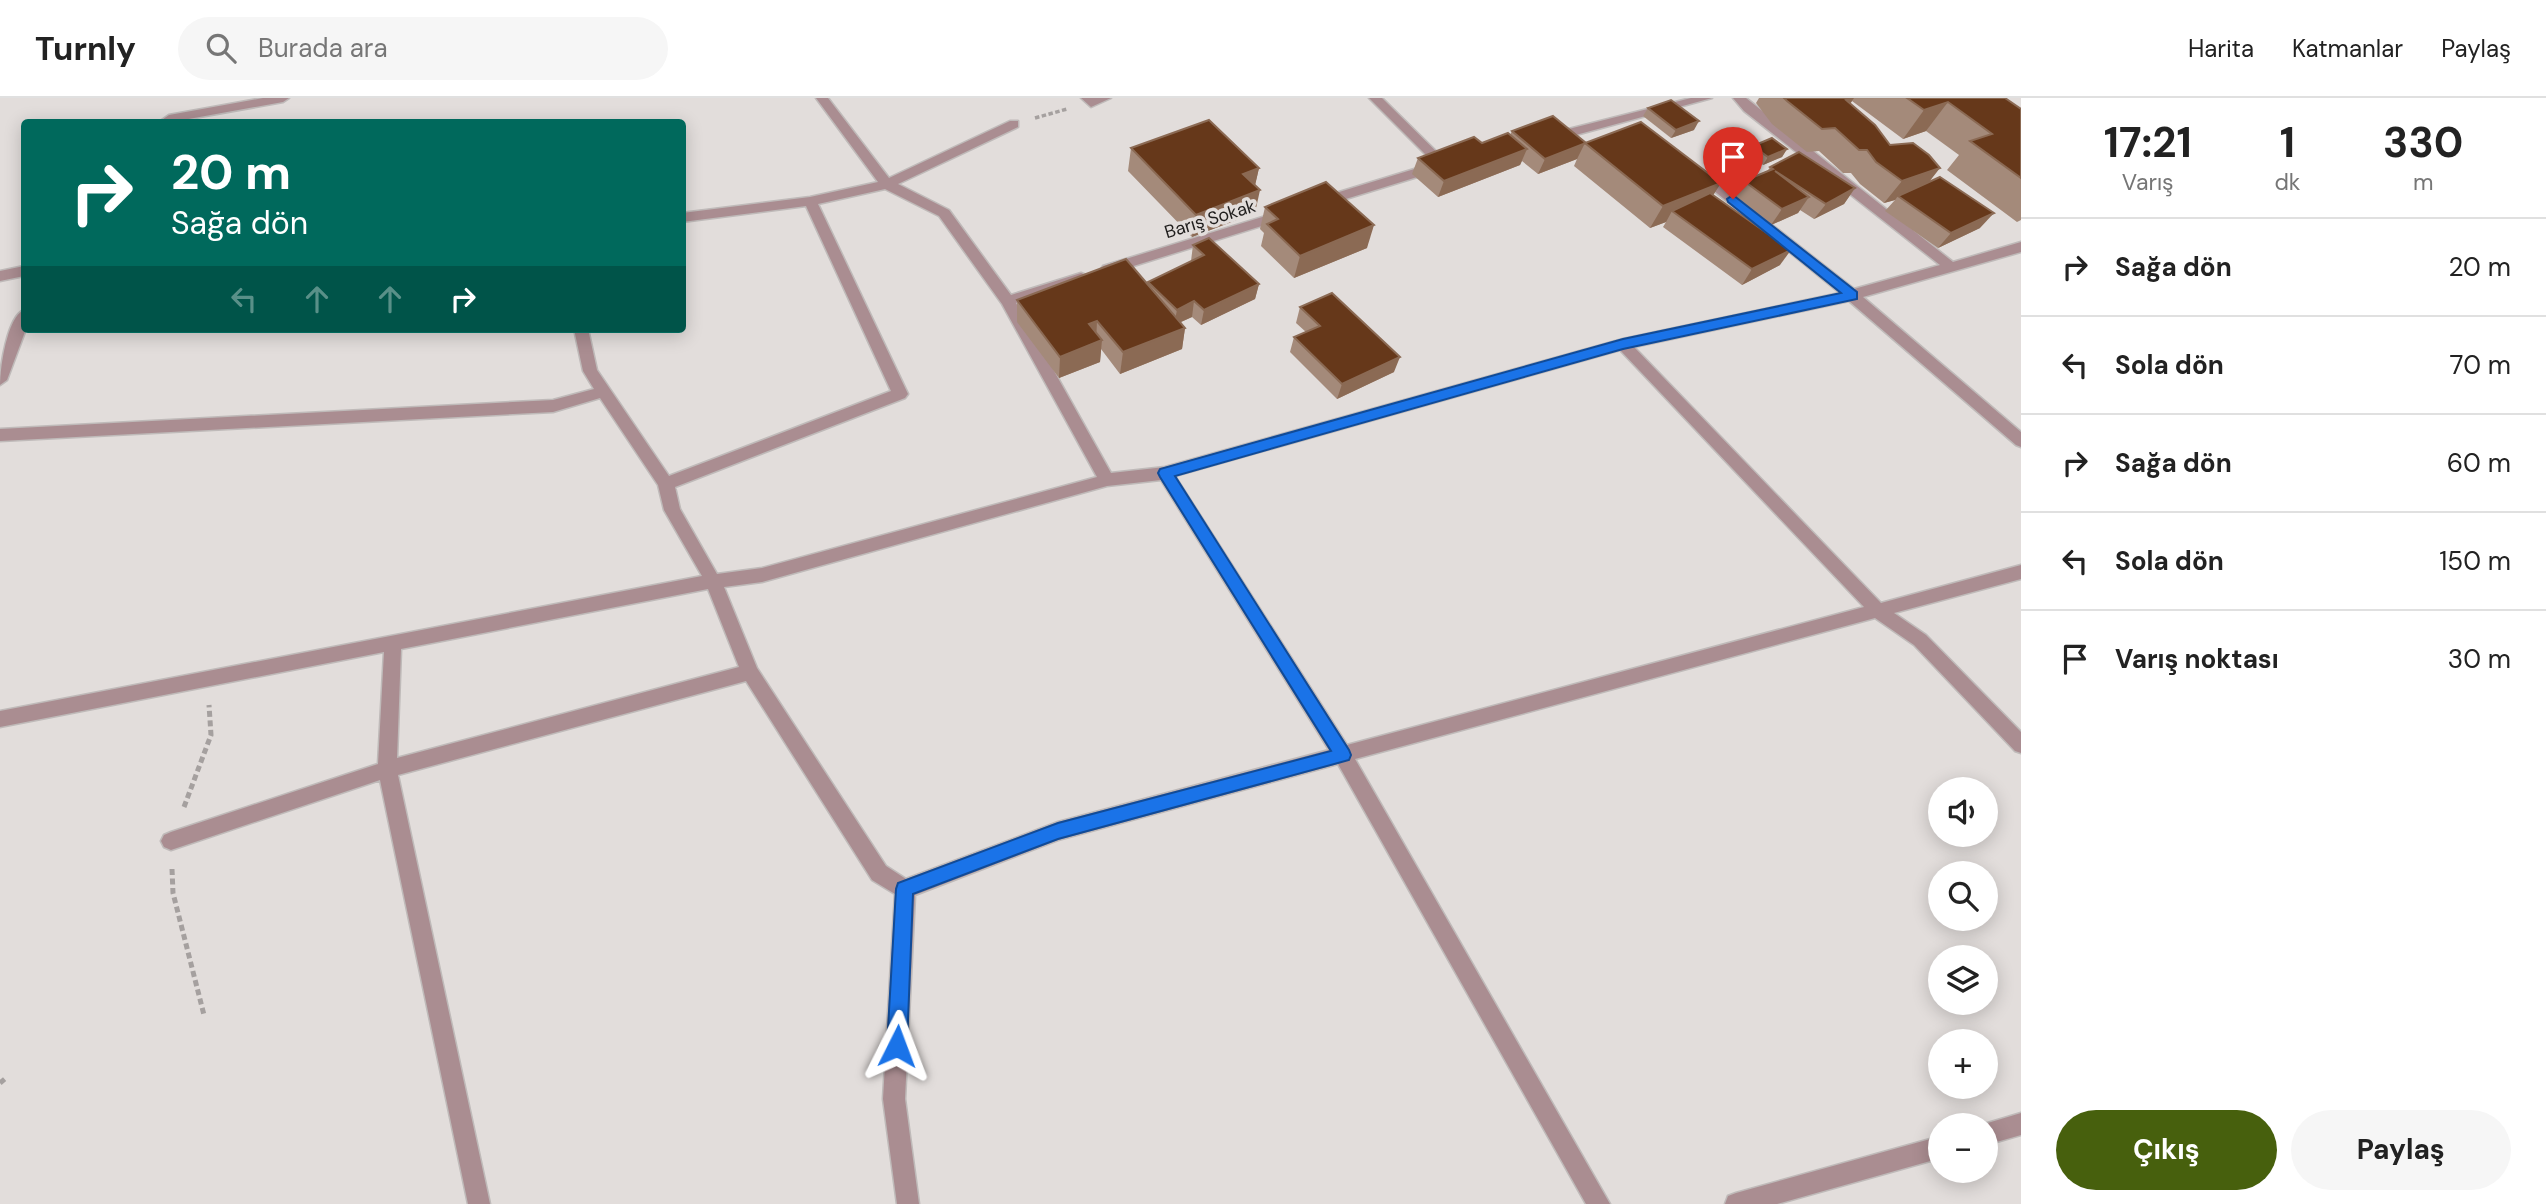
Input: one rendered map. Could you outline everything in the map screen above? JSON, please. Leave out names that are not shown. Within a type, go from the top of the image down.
[{"type":"street","points":[[169,119],[283,98]]},
{"type":"street","points":[[822,98],[887,184],[944,212],[1008,301],[1107,480]]},
{"type":"street","points":[[1089,100],[1105,98]]},
{"type":"street","name":"Barış Sokak","points":[[1008,301],[1450,162],[1375,98]]},
{"type":"street","points":[[1538,141],[1639,123],[1706,98]]},
{"type":"street","points":[[1739,98],[1748,108],[1951,267]]},
{"type":"street","points":[[686,218],[810,201],[887,184],[1014,124]]},
{"type":"street","points":[[1696,169],[1852,295],[2021,441]]},
{"type":"street","points":[[666,484],[900,394],[810,201]]},
{"type":"street","points":[[0,719],[713,581],[762,575],[1107,480],[1166,473],[1623,344],[1852,295],[2021,247]]},
{"type":"street","points":[[0,276],[21,272]]},
{"type":"street","points":[[0,380],[21,323]]},
{"type":"street","points":[[582,333],[590,371],[666,484],[672,510],[713,581],[750,671],[879,873],[905,889]]},
{"type":"street","points":[[1623,344],[1879,612],[1920,640],[2021,745]]},
{"type":"street","points":[[0,435],[553,406],[603,392]]},
{"type":"street","points":[[1166,473],[1343,755],[1599,1204]]},
{"type":"street","points":[[905,889],[1058,831],[2021,572]]},
{"type":"street","points":[[393,643],[387,769],[479,1204]]},
{"type":"street","points":[[171,841],[387,769],[750,671]]},
{"type":"street","points":[[905,889],[894,1099],[908,1204]]},
{"type":"street","points":[[1998,1131],[2021,1124]]},
{"type":"street","points":[[1736,1204],[1928,1151]]},
{"type":"path","points":[[1014,124],[1089,100]]},
{"type":"path","points":[[0,1083],[6,1078]]},
{"type":"building","points":[[1784,98],[1852,98],[1846,100],[1875,125],[1890,145],[1913,143],[1940,168],[1902,181],[1876,162],[1867,150],[1859,150],[1835,128],[1822,129]]},
{"type":"building","points":[[1907,98],[2005,98],[2021,109],[2021,178],[1970,141],[1992,134],[1948,102],[1924,110]]},
{"type":"building","points":[[1671,100],[1699,121],[1676,130],[1648,108]]},
{"type":"building","points":[[1553,116],[1586,143],[1545,159],[1512,131]]},
{"type":"building","points":[[1209,120],[1259,168],[1243,174],[1260,190],[1196,215],[1131,148]]},
{"type":"building","points":[[1641,122],[1721,183],[1663,206],[1585,143]]},
{"type":"building","points":[[1508,133],[1527,149],[1444,181],[1418,158],[1474,137],[1482,143]]},
{"type":"building","points":[[1772,138],[1787,149],[1768,157],[1753,146]]},
{"type":"building","points":[[1799,152],[1855,188],[1826,204],[1775,171],[1809,197],[1782,209],[1744,181],[1773,169],[1770,167]]},
{"type":"building","points":[[1940,177],[1994,213],[1951,233],[1898,196]]},
{"type":"building","points":[[1326,182],[1374,225],[1300,256],[1267,224],[1278,219],[1265,207]]},
{"type":"building","points":[[1710,193],[1791,250],[1752,269],[1672,211]]},
{"type":"building","points":[[1209,238],[1259,284],[1204,310],[1194,301],[1177,310],[1148,282],[1204,255],[1193,245]]},
{"type":"building","points":[[1126,259],[1185,328],[1123,352],[1097,321],[1089,324],[1102,340],[1060,357],[1017,300]]},
{"type":"building","points":[[1332,293],[1400,357],[1342,384],[1294,337],[1320,326],[1300,307]]},
{"type":"route","points":[[897,1046],[905,889],[1058,831],[1343,755],[1166,473],[1623,344],[1852,295],[1733,199]]}]
